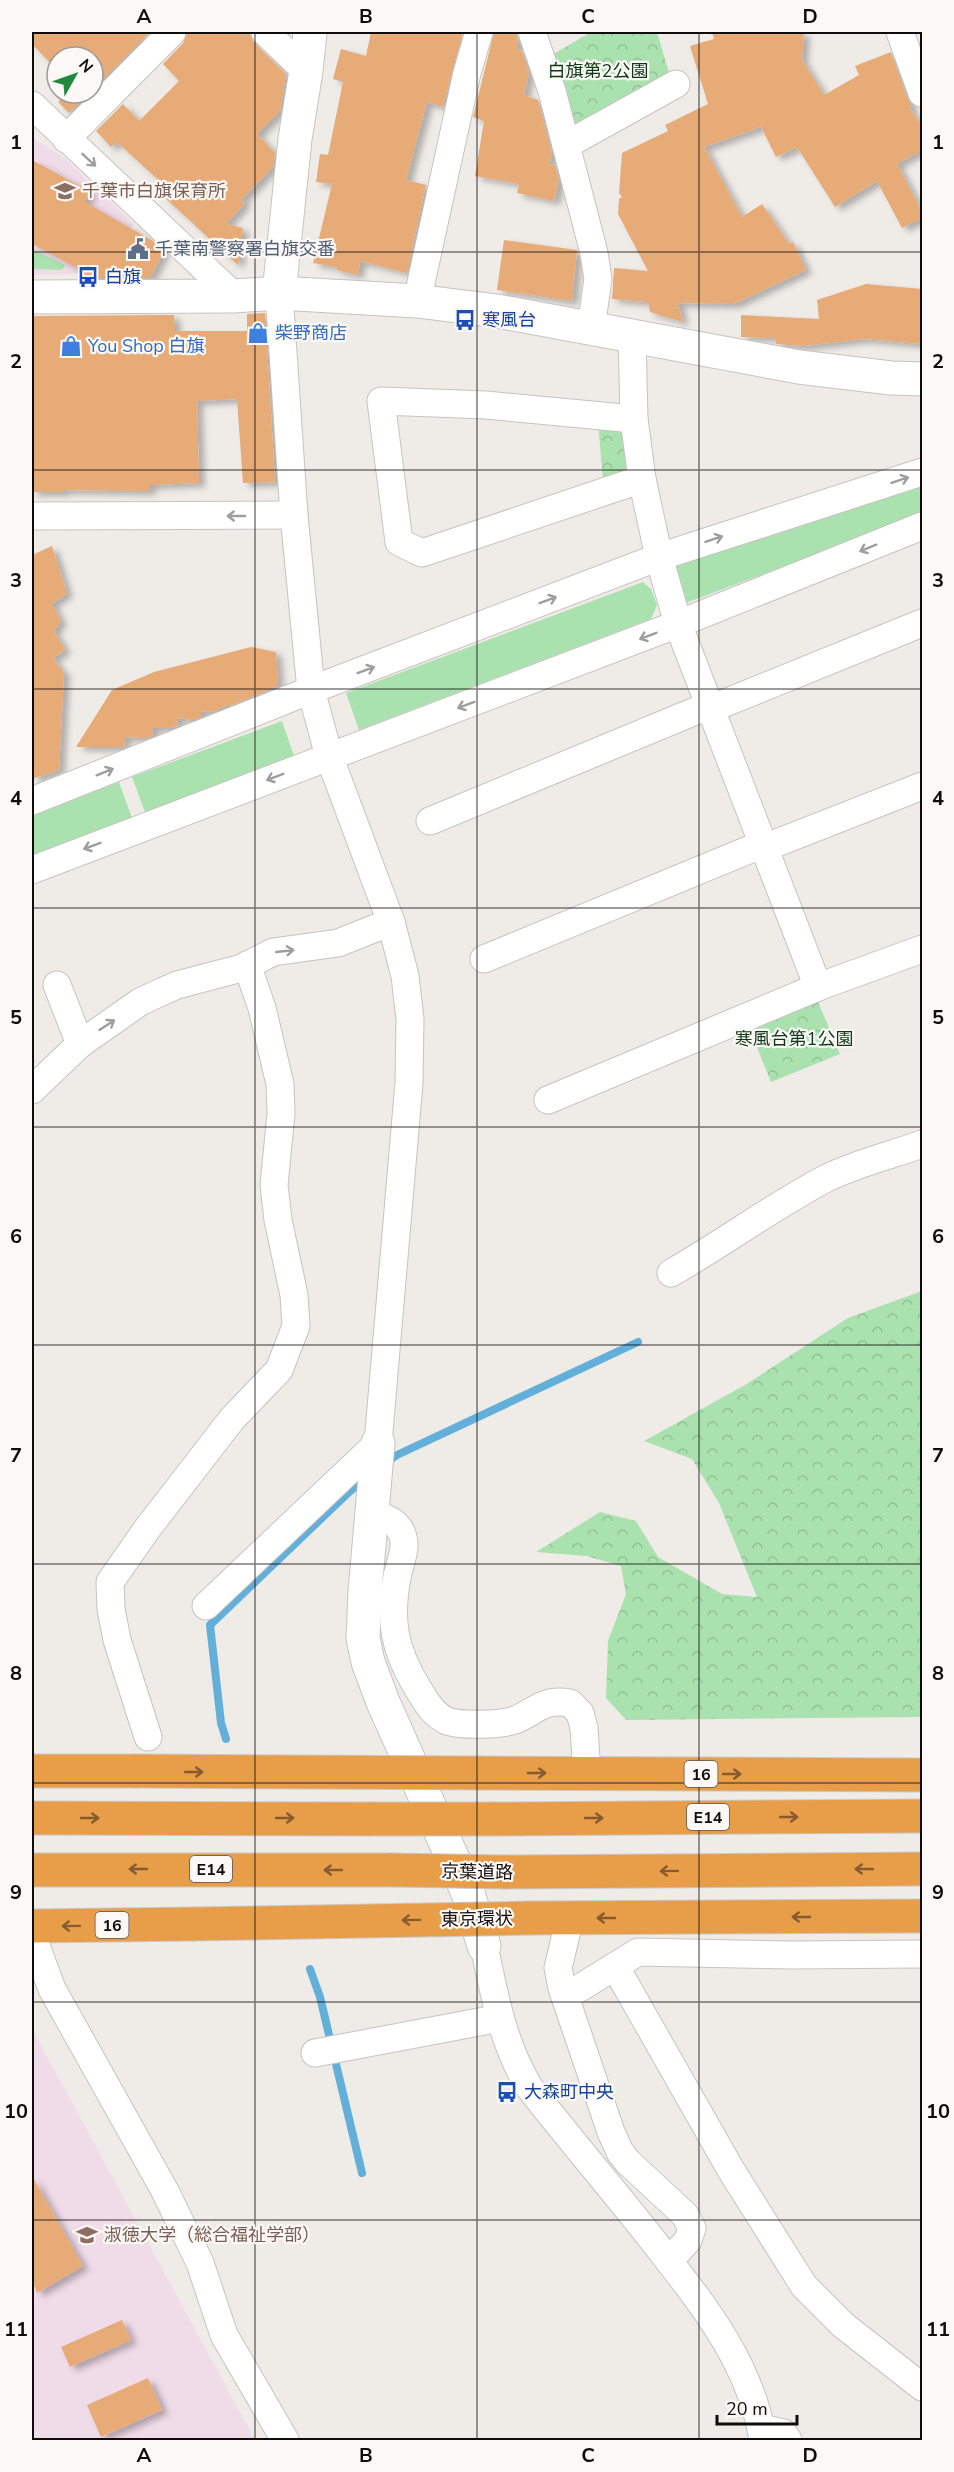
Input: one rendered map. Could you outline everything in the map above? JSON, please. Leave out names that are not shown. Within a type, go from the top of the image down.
[{"type":"highway","name":"16","points":[[32,1771],[922,1775]]},
{"type":"highway","name":"E14","points":[[32,1818],[494,1819],[922,1816]]},
{"type":"highway","name":"京葉道路","points":[[32,1870],[506,1872],[922,1869]]},
{"type":"highway","name":"東京環状","points":[[32,1926],[532,1918],[922,1916]]},
{"type":"street","points":[[66,139],[172,32]]},
{"type":"street","points":[[266,32],[306,71]]},
{"type":"street","points":[[310,32],[295,139],[279,293],[294,515],[311,690],[329,756],[391,922],[405,976],[411,1041],[410,1083],[371,1515],[363,1638],[368,1662],[383,1702],[468,1893],[484,1946],[500,2018],[516,2065],[529,2087],[669,2261],[732,2348],[750,2387],[762,2434],[783,2433],[788,2440]]},
{"type":"street","points":[[417,301],[467,73],[479,32]]},
{"type":"street","points":[[532,32],[552,91],[596,262],[598,279],[591,328]]},
{"type":"street","points":[[900,32],[922,93]]},
{"type":"street","points":[[566,145],[676,84]]},
{"type":"street","points":[[32,105],[234,296]]},
{"type":"street","points":[[32,297],[234,296],[279,293],[417,301],[497,311],[798,367],[891,378],[922,379]]},
{"type":"street","points":[[632,336],[634,419],[642,479],[658,557],[678,624],[818,987]]},
{"type":"street","points":[[634,419],[486,405],[381,401],[399,542],[422,553],[642,479]]},
{"type":"street","points":[[32,801],[311,690],[658,557],[922,472]]},
{"type":"street","points":[[32,516],[294,515]]},
{"type":"street","points":[[32,870],[678,624],[922,526]]},
{"type":"street","points":[[430,821],[922,623]]},
{"type":"street","points":[[484,959],[764,846],[922,786]]},
{"type":"street","points":[[32,1090],[80,1044],[140,1002],[177,986],[225,974],[273,952],[338,943],[391,922]]},
{"type":"street","points":[[548,1100],[818,987],[922,949]]},
{"type":"street","points":[[148,1737],[117,1640],[111,1609],[110,1582],[147,1529],[232,1419],[279,1370],[296,1326],[294,1295],[278,1220],[274,1185],[281,1114],[280,1084],[261,1008],[247,965]]},
{"type":"street","points":[[57,985],[80,1044]]},
{"type":"street","points":[[671,1273],[718,1246],[779,1205],[830,1177],[922,1144]]},
{"type":"street","points":[[206,1606],[378,1443]]},
{"type":"street","points":[[371,1515],[382,1516],[397,1524],[404,1538],[394,1604],[394,1635],[404,1662],[433,1711],[441,1718],[459,1724],[503,1723],[515,1720],[547,1702],[570,1703],[580,1713],[584,1728],[587,1773]]},
{"type":"street","points":[[570,1918],[558,1968],[565,1997],[610,2132],[620,2152],[690,2222],[692,2228],[688,2241],[669,2261]]},
{"type":"street","points":[[32,1935],[52,1989],[165,2191],[201,2263],[224,2335],[285,2440]]},
{"type":"street","points":[[565,1997],[638,1952],[792,1955],[922,1954]]},
{"type":"street","points":[[615,1966],[731,2170],[804,2286],[843,2325],[922,2388]]},
{"type":"street","points":[[315,2053],[500,2018]]},
{"type":"shaded area","name":"千葉市白旗保育所","points":[[32,137],[64,158],[134,224],[106,273],[32,275]]},
{"type":"shaded area","name":"淑徳大学（総合福祉学部）","points":[[32,2029],[255,2440],[32,2440]]},
{"type":"green space","name":"白旗第2公園","points":[[591,32],[657,32],[669,73],[569,129],[545,59]]},
{"type":"green space","points":[[32,249],[65,265],[62,270],[32,269]]},
{"type":"green space","points":[[598,423],[622,424],[629,470],[603,480]]},
{"type":"green space","points":[[922,479],[922,515],[683,604],[674,559]]},
{"type":"green space","points":[[643,582],[651,589],[657,605],[651,619],[359,730],[346,693]]},
{"type":"green space","points":[[282,721],[295,759],[146,815],[132,777]]},
{"type":"green space","points":[[119,782],[132,818],[32,857],[32,816]]},
{"type":"green space","name":"寒風台第1公園","points":[[816,997],[840,1054],[771,1082],[748,1025]]},
{"type":"green space","points":[[922,1291],[922,1717],[626,1720],[606,1698],[608,1641],[626,1594],[621,1566],[587,1556],[536,1552],[600,1512],[636,1521],[658,1557],[722,1594],[757,1597],[719,1503],[692,1459],[644,1441],[745,1385],[848,1318]]},
{"type":"building","points":[[32,32],[150,32],[105,77],[105,45],[45,45],[45,58],[32,44]]},
{"type":"building","points":[[187,32],[249,32],[254,43],[286,74],[280,111],[257,134],[275,153],[273,167],[241,200],[245,203],[226,224],[243,228],[238,265],[162,195],[167,188],[117,142],[111,147],[96,131],[123,104],[139,121],[179,81],[163,64],[183,43]]},
{"type":"building","points":[[371,32],[463,32],[443,107],[427,102],[406,180],[426,185],[407,273],[360,261],[358,275],[336,270],[337,267],[313,263],[332,184],[316,182],[320,154],[328,155],[343,82],[333,79],[341,49],[366,56]]},
{"type":"building","points":[[494,32],[517,32],[518,50],[522,51],[529,73],[524,95],[538,100],[552,154],[549,164],[555,165],[559,181],[554,201],[517,193],[519,184],[475,176],[484,121],[473,117]]},
{"type":"building","points":[[712,32],[804,32],[802,60],[824,95],[859,75],[855,66],[891,52],[907,98],[912,105],[909,106],[922,128],[922,150],[897,164],[922,212],[922,218],[902,228],[877,181],[835,207],[797,147],[776,157],[761,127],[704,147],[742,217],[762,204],[789,244],[793,242],[806,270],[734,304],[678,303],[683,322],[650,312],[648,302],[612,299],[614,268],[648,271],[618,214],[619,199],[622,197],[619,193],[622,153],[668,131],[665,125],[708,104],[690,46],[714,39]]},
{"type":"building","points":[[61,105],[77,105],[69,113]]},
{"type":"building","name":"千葉市白旗保育所","points":[[32,160],[91,192],[85,202],[153,241],[164,251],[150,278],[78,278],[77,268],[32,244]]},
{"type":"building","points":[[504,240],[577,250],[572,301],[497,290]]},
{"type":"building","points":[[866,284],[922,289],[922,344],[865,339],[803,346],[776,344],[776,338],[741,337],[741,315],[819,319],[817,300]]},
{"type":"building","points":[[265,313],[275,482],[243,483],[237,399],[197,401],[199,483],[150,485],[150,491],[32,492],[32,316],[174,315],[175,331],[247,331],[247,314]]},
{"type":"building","points":[[52,546],[67,593],[52,604],[61,621],[54,631],[65,650],[53,658],[64,673],[59,770],[32,779],[32,555]]},
{"type":"building","points":[[251,647],[276,652],[278,686],[212,712],[201,711],[201,717],[193,720],[178,718],[177,726],[153,728],[152,736],[147,738],[125,737],[124,747],[76,747],[112,690],[154,672]]},
{"type":"building","points":[[32,2176],[83,2266],[37,2293],[32,2280]]},
{"type":"building","points":[[122,2320],[131,2340],[70,2367],[61,2347]]},
{"type":"building","points":[[148,2378],[162,2410],[101,2437],[87,2405]]},
{"type":"waterway","points":[[384,1464],[397,1455],[638,1342]]},
{"type":"waterway","points":[[226,1739],[221,1723],[210,1625],[350,1491],[367,1478]]},
{"type":"waterway","points":[[310,1969],[320,1997],[362,2173]]},
{"type":"place","name":"千葉市白旗保育所","points":[[65,191]]},
{"type":"place","name":"千葉南警察署白旗交番","points":[[138,249]]},
{"type":"place","name":"白旗","points":[[88,277]]},
{"type":"place","name":"寒風台","points":[[465,320]]},
{"type":"place","name":"柴野商店","points":[[258,333]]},
{"type":"place","name":"You Shop 白旗","points":[[71,346]]},
{"type":"place","name":"大森町中央","points":[[507,2092]]},
{"type":"place","name":"淑徳大学（総合福祉学部）","points":[[87,2235]]}]
